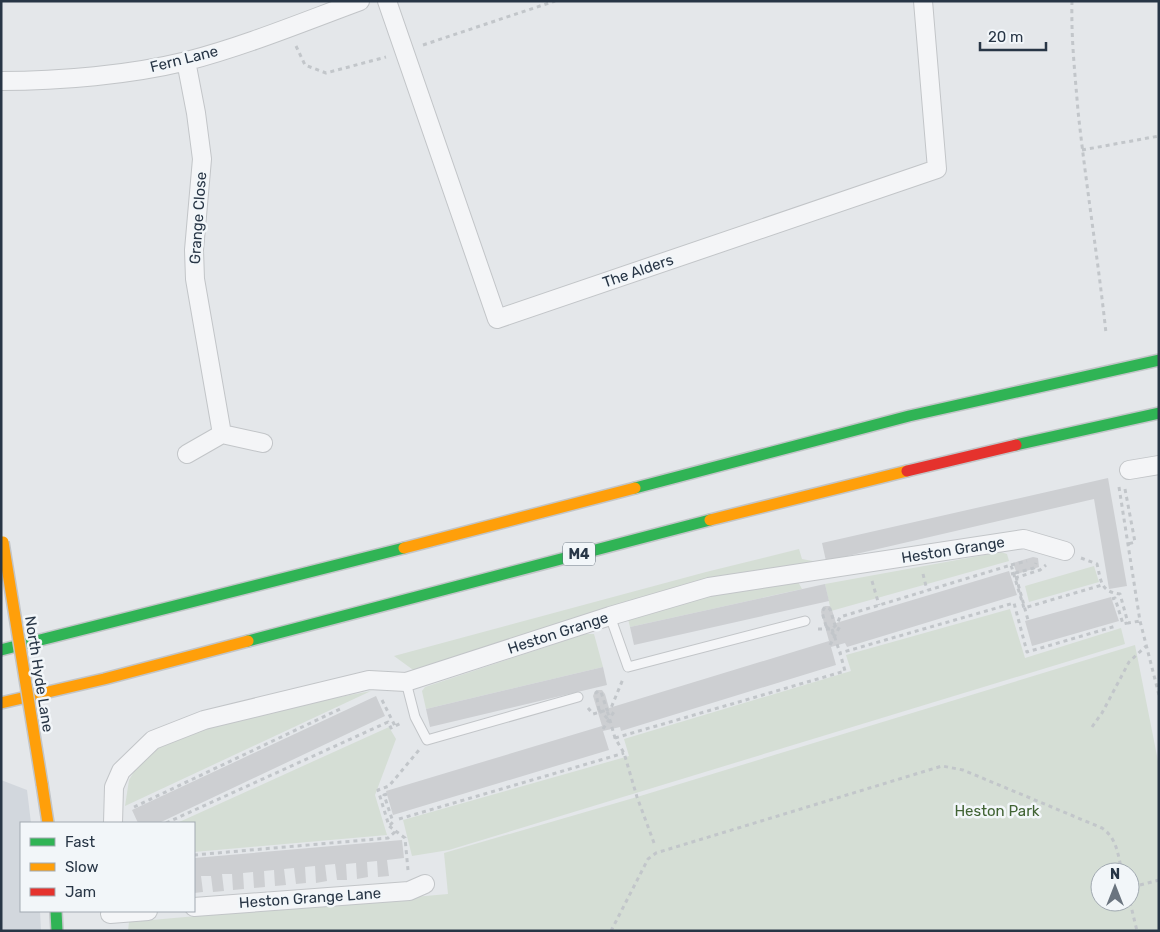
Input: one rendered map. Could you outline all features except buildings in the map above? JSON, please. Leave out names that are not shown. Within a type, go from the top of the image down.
[{"type":"main road","points":[[1,650],[284,580],[900,418],[1159,360]]},
{"type":"main road","name":"M4","points":[[1,703],[104,679],[760,506],[1159,413]]},
{"type":"main road","name":"North Hyde Lane","points":[[1,530],[48,822]]},
{"type":"main road","points":[[56,912],[57,931]]},
{"type":"street","name":"Fern Lane","points":[[1,81],[105,74],[186,61],[360,1]]},
{"type":"street","name":"The Alders","points":[[387,1],[497,319],[938,169],[923,1]]},
{"type":"street","name":"Grange Close","points":[[186,61],[202,159],[194,250],[195,280],[222,434]]},
{"type":"street","points":[[187,454],[222,434],[263,443]]},
{"type":"street","points":[[1124,476],[1159,465]]},
{"type":"street","name":"Heston Grange","points":[[113,820],[114,787],[121,771],[153,740],[204,720],[370,680],[406,682],[610,616],[709,587],[1024,540],[1065,551]]},
{"type":"street","name":"Heston Grange Lane","points":[[195,907],[417,888]]},
{"type":"street","points":[[109,918],[142,912]]},
{"type":"lane","points":[[610,616],[628,667],[805,622]]},
{"type":"lane","points":[[406,682],[415,717],[427,740],[578,697]]},
{"type":"path","points":[[288,27],[305,65],[326,73],[372,62],[555,1]]},
{"type":"path","points":[[1072,1],[1071,38],[1082,150],[1100,272],[1106,333]]},
{"type":"path","points":[[1082,150],[1159,136]]},
{"type":"path","points":[[1124,476],[1125,490],[1136,542],[1128,544]]},
{"type":"path","points":[[1124,476],[1128,544],[1140,621],[1159,695]]},
{"type":"path","points":[[1065,551],[1097,564],[1102,585],[1111,593],[1120,594],[1128,623]]},
{"type":"path","points":[[830,645],[840,617],[1031,560],[1036,562],[1034,568],[1013,573],[1028,620]]},
{"type":"path","points":[[868,564],[878,605]]},
{"type":"path","points":[[1011,565],[1024,608],[1102,585]]},
{"type":"path","points":[[1112,599],[1115,598],[1123,624],[1140,621]]},
{"type":"path","points":[[840,653],[1014,603],[1027,652],[1116,626]]},
{"type":"path","points":[[834,635],[826,626],[822,612],[826,607],[830,609],[838,625]]},
{"type":"path","points":[[805,622],[820,630],[832,629],[838,625]]},
{"type":"path","points":[[615,738],[845,671],[832,629]]},
{"type":"path","points":[[1092,727],[1102,713],[1129,662],[1146,645]]},
{"type":"path","points":[[578,697],[593,714],[611,708],[628,667]]},
{"type":"path","points":[[609,720],[599,710],[595,696],[598,691],[603,694],[615,738],[624,753],[637,797],[654,843]]},
{"type":"path","points":[[168,822],[388,722],[391,728],[395,726],[380,696],[377,698]]},
{"type":"path","points":[[113,820],[345,707]]},
{"type":"path","points":[[603,729],[615,710]]},
{"type":"path","points":[[417,888],[405,838],[389,826],[378,790],[389,786],[427,740]]},
{"type":"path","points":[[399,819],[624,753]]},
{"type":"path","points":[[611,931],[648,860],[656,853],[942,766],[963,770],[1102,828],[1115,841],[1120,862]]},
{"type":"path","points":[[387,794],[384,795],[393,822],[389,826]]},
{"type":"path","points":[[195,855],[388,838],[396,831]]},
{"type":"path","points":[[1140,885],[1159,880]]},
{"type":"path","points":[[1132,912],[1137,931]]},
{"type":"shaded area","points":[[1,780],[27,790],[31,822],[20,822],[20,912],[40,912],[41,931],[1,931]]},
{"type":"green space","points":[[799,549],[802,559],[818,562],[416,672],[394,656],[706,572]]},
{"type":"green space","points":[[1001,552],[1007,554],[1009,561],[831,611],[825,584]]},
{"type":"green space","points":[[1094,566],[1099,582],[1029,602],[1025,586]]},
{"type":"green space","points":[[796,578],[802,589],[630,627],[627,615],[694,597]]},
{"type":"green space","points":[[1010,609],[1025,658],[1121,628],[1125,644],[449,850],[412,856],[403,820],[629,756],[624,739],[851,671],[846,655]]},
{"type":"green space","points":[[585,634],[594,634],[603,667],[426,709],[422,691],[425,687]]},
{"type":"green space","name":"Heston Park","points":[[1135,645],[1159,766],[1159,931],[128,931],[129,922],[448,894],[444,853],[637,797]]},
{"type":"green space","points":[[371,691],[125,806],[129,780],[138,765],[158,747],[177,736],[277,709]]},
{"type":"green space","points":[[389,727],[396,739],[375,795],[387,835],[195,852],[195,822],[179,822]]},
{"type":"traffic: fast","points":[[635,488],[909,416],[1159,360]]},
{"type":"traffic: fast","points":[[1016,445],[1159,413]]},
{"type":"traffic: fast","points":[[248,641],[710,520]]},
{"type":"traffic: fast","points":[[1,650],[404,548]]},
{"type":"traffic: fast","points":[[56,912],[57,931]]},
{"type":"traffic: slow","points":[[710,520],[907,471]]},
{"type":"traffic: slow","points":[[404,548],[635,488]]},
{"type":"traffic: slow","points":[[3,542],[42,784]]},
{"type":"traffic: slow","points":[[1,703],[104,679],[248,641]]},
{"type":"traffic: slow","points":[[42,784],[48,822]]},
{"type":"traffic: jam","points":[[907,471],[1016,445]]}]
